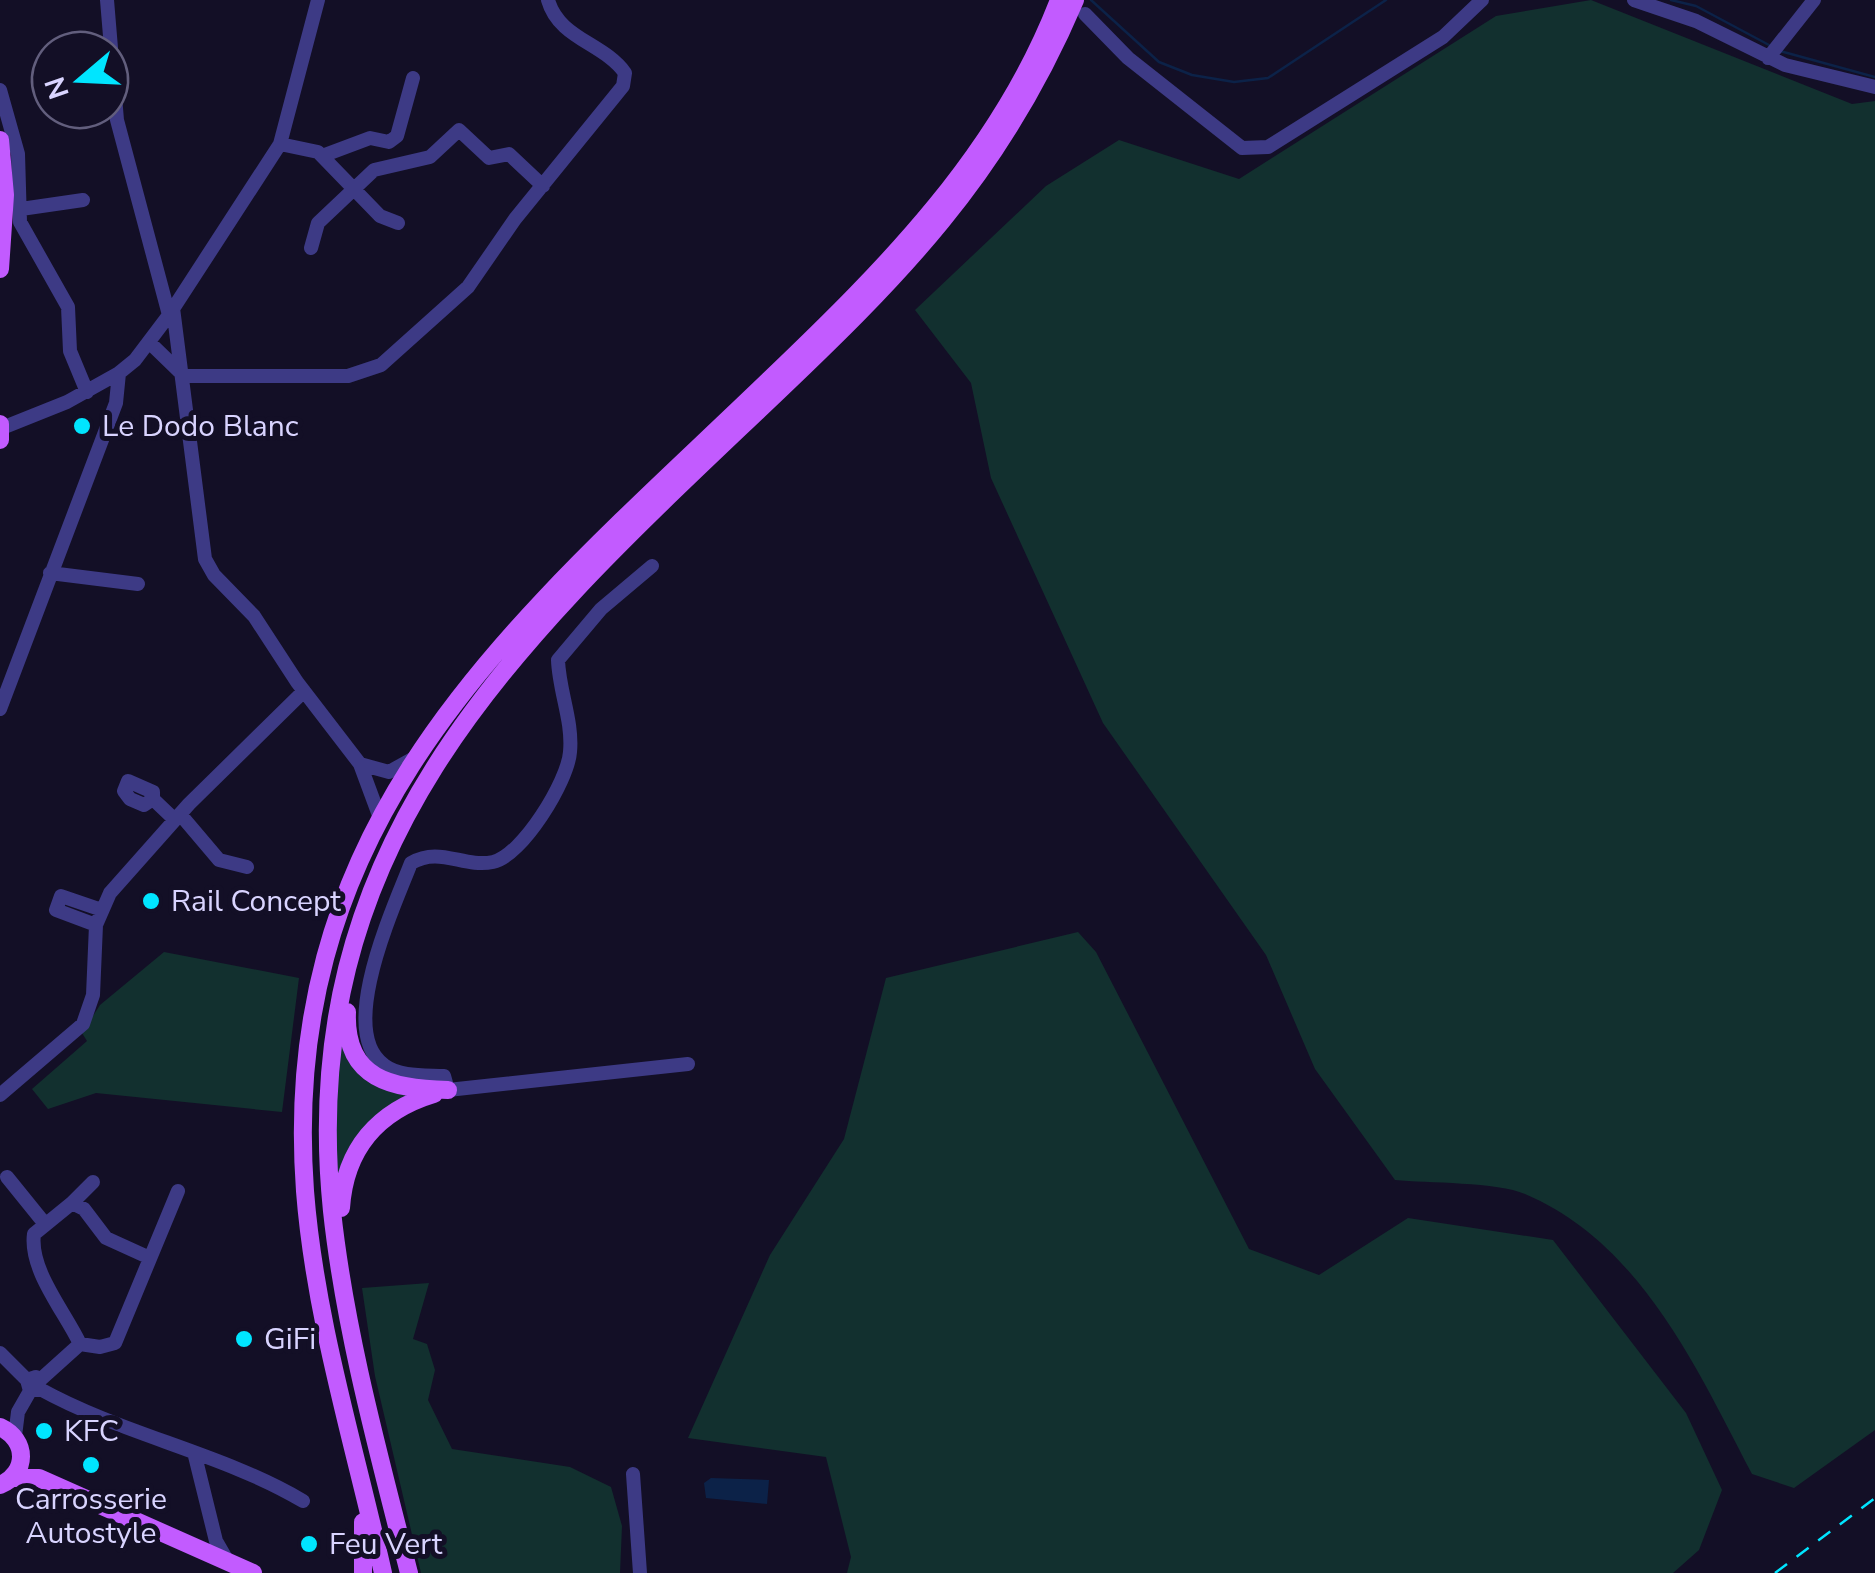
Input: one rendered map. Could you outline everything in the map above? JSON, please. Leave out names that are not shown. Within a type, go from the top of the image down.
[{"type":"main road","points":[[383,1573],[312,1254],[304,1121],[314,1015],[350,885],[380,818],[452,702],[538,602],[859,294],[934,210],[997,124],[1046,36],[1059,0]]},
{"type":"main road","points":[[409,1573],[340,1268],[330,1174],[332,1059],[345,974],[378,873],[445,746],[543,620],[888,286],[998,151],[1080,7]]},
{"type":"main road","points":[[0,140],[5,196],[0,269]]},
{"type":"main road","points":[[378,873],[347,1014],[351,1045],[361,1063],[385,1083],[448,1090]]},
{"type":"main road","points":[[340,1268],[342,1190],[356,1149],[398,1108],[448,1090]]},
{"type":"main road","points":[[5,1429],[40,1478],[253,1573]]},
{"type":"main road","points":[[6,1481],[22,1456]]},
{"type":"main road","points":[[6,1481],[40,1478]]},
{"type":"main road","points":[[362,1482],[363,1573]]},
{"type":"street","points":[[107,0],[117,120],[164,292],[173,308],[205,559],[214,575],[254,616],[304,692],[360,764],[380,818]]},
{"type":"street","points":[[1,431],[87,392],[135,360],[149,342],[280,144],[318,0]]},
{"type":"street","points":[[149,342],[183,376],[348,376],[381,365],[468,287],[623,86],[625,73],[618,63],[562,26],[548,0]]},
{"type":"street","points":[[1080,7],[1128,58],[1242,148],[1254,150],[1268,147],[1444,37],[1482,0]]},
{"type":"street","points":[[1634,0],[1875,88]]},
{"type":"street","points":[[1773,51],[1814,0]]},
{"type":"street","points":[[322,156],[370,138],[389,142],[397,136],[413,78]]},
{"type":"street","points":[[0,90],[18,154],[20,222],[68,307],[70,351],[87,392]]},
{"type":"street","points":[[311,248],[318,223],[374,170],[430,157],[459,130],[489,158],[509,154],[543,186]]},
{"type":"street","points":[[280,144],[322,156],[380,216],[398,223]]},
{"type":"street","points":[[21,209],[83,200]]},
{"type":"street","points":[[149,342],[160,338],[177,346]]},
{"type":"street","points":[[135,360],[164,358]]},
{"type":"street","points":[[0,709],[116,403],[119,372]]},
{"type":"street","points":[[652,566],[601,609],[558,660],[570,752],[532,831],[516,850],[498,861],[480,863],[438,854],[411,863],[387,923],[364,1007],[366,1039],[384,1066],[400,1073],[444,1076],[448,1090],[688,1064]]},
{"type":"street","points":[[50,573],[138,584]]},
{"type":"street","points":[[0,1095],[83,1024],[93,994],[99,918],[110,892],[304,692]]},
{"type":"street","points":[[360,764],[388,772],[414,758]]},
{"type":"street","points":[[153,799],[178,818],[218,860],[248,867]]},
{"type":"street","points":[[7,1177],[45,1224]]},
{"type":"street","points":[[80,1344],[32,1248],[34,1234],[93,1182]]},
{"type":"street","points":[[80,1344],[100,1348],[115,1343],[178,1192]]},
{"type":"street","points":[[72,1202],[84,1209],[106,1238],[150,1258]]},
{"type":"street","points":[[5,1429],[34,1385],[80,1344]]},
{"type":"street","points":[[0,1353],[34,1385],[195,1456],[237,1468],[303,1500]]},
{"type":"street","points":[[195,1456],[216,1541],[228,1560]]},
{"type":"street","points":[[633,1474],[640,1573]]},
{"type":"green space","points":[[1591,0],[1852,104],[1875,101],[1875,1430],[1794,1488],[1752,1474],[1687,1352],[1661,1313],[1602,1244],[1566,1216],[1513,1190],[1395,1180],[1315,1069],[1266,955],[1103,723],[991,478],[971,383],[915,310],[1046,186],[1119,140],[1239,179],[1496,16]]},
{"type":"green space","points":[[1078,932],[1096,952],[1249,1249],[1319,1275],[1408,1218],[1553,1240],[1686,1413],[1722,1490],[1699,1550],[1673,1573],[847,1573],[851,1557],[826,1457],[688,1438],[770,1255],[844,1139],[886,978]]},
{"type":"green space","points":[[164,952],[299,978],[282,1112],[96,1093],[48,1109],[32,1089],[87,1041],[82,1033],[100,1005]]},
{"type":"green space","points":[[341,1032],[347,1049],[414,1094],[336,1175],[335,1099]]},
{"type":"green space","points":[[429,1283],[413,1339],[427,1344],[435,1370],[428,1400],[452,1449],[570,1467],[611,1487],[622,1526],[620,1573],[421,1573],[375,1376],[362,1288]]},
{"type":"water","points":[[711,1478],[769,1480],[767,1504],[706,1498],[704,1483]]},
{"type":"waterway","points":[[1091,0],[1159,62],[1192,75],[1234,82],[1268,78],[1386,0]]},
{"type":"waterway","points":[[1671,0],[1696,6],[1769,45]]},
{"type":"waterway","points":[[1780,51],[1875,77]]},
{"type":"railway","points":[[1775,1573],[1875,1498]]},
{"type":"place","name":"Le Dodo Blanc","points":[[82,426]]},
{"type":"place","name":"Rail Concept","points":[[151,901]]},
{"type":"place","name":"GiFi","points":[[244,1339]]},
{"type":"place","name":"KFC","points":[[44,1431]]},
{"type":"place","name":"Carrosserie Autostyle","points":[[91,1465]]},
{"type":"place","name":"Feu Vert","points":[[309,1544]]}]
